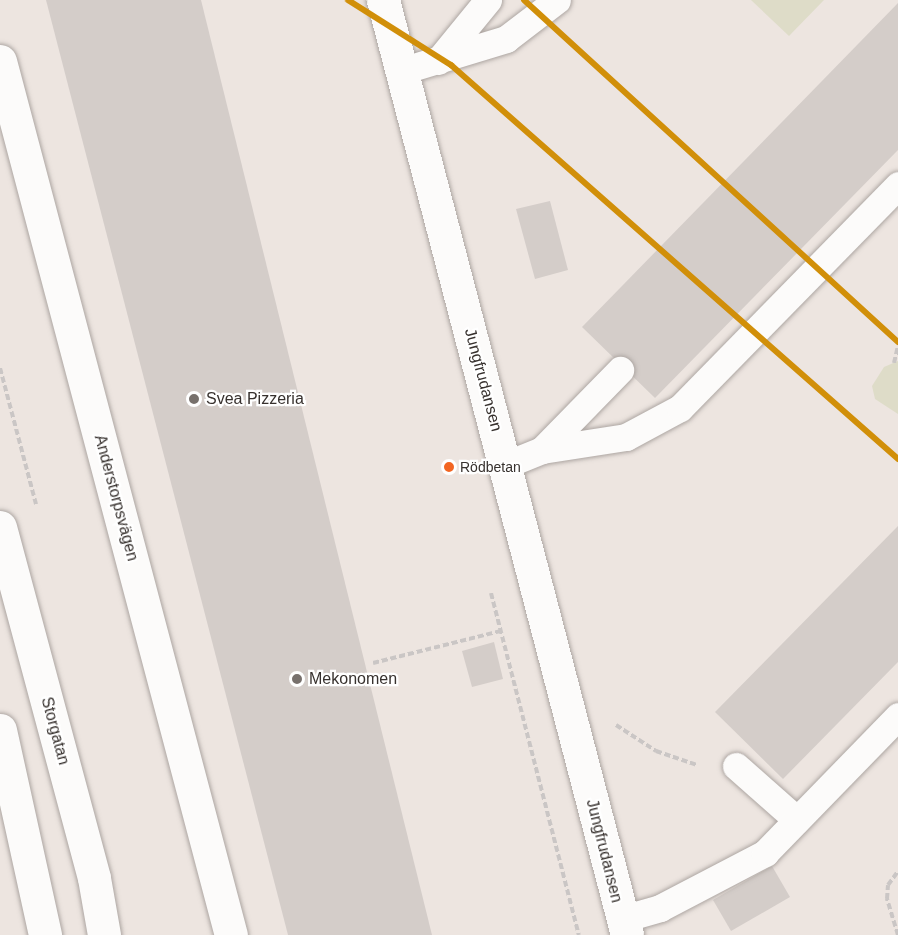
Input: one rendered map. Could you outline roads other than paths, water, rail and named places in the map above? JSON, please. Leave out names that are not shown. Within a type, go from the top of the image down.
[{"type":"street","name":"Jungfrudansen","points":[[383,0],[624,927]]},
{"type":"street","name":"Anderstorpsvägen","points":[[0,60],[231,935]]},
{"type":"street","name":"Storgatan","points":[[0,527],[94,878],[104,935]]},
{"type":"street","points":[[0,730],[45,935]]},
{"type":"lane","points":[[438,61],[488,0]]},
{"type":"lane","points":[[402,71],[506,39],[557,0]]},
{"type":"lane","points":[[505,465],[542,450],[626,437],[680,408],[895,196]]},
{"type":"lane","points":[[542,450],[620,370]]},
{"type":"lane","points":[[624,927],[765,853],[898,716]]},
{"type":"lane","points":[[736,766],[797,820]]},
{"type":"place","name":"Svea Pizzeria","points":[[194,399]]},
{"type":"place","name":"Rödbetan","points":[[449,467]]},
{"type":"place","name":"Mekonomen","points":[[297,679]]}]
